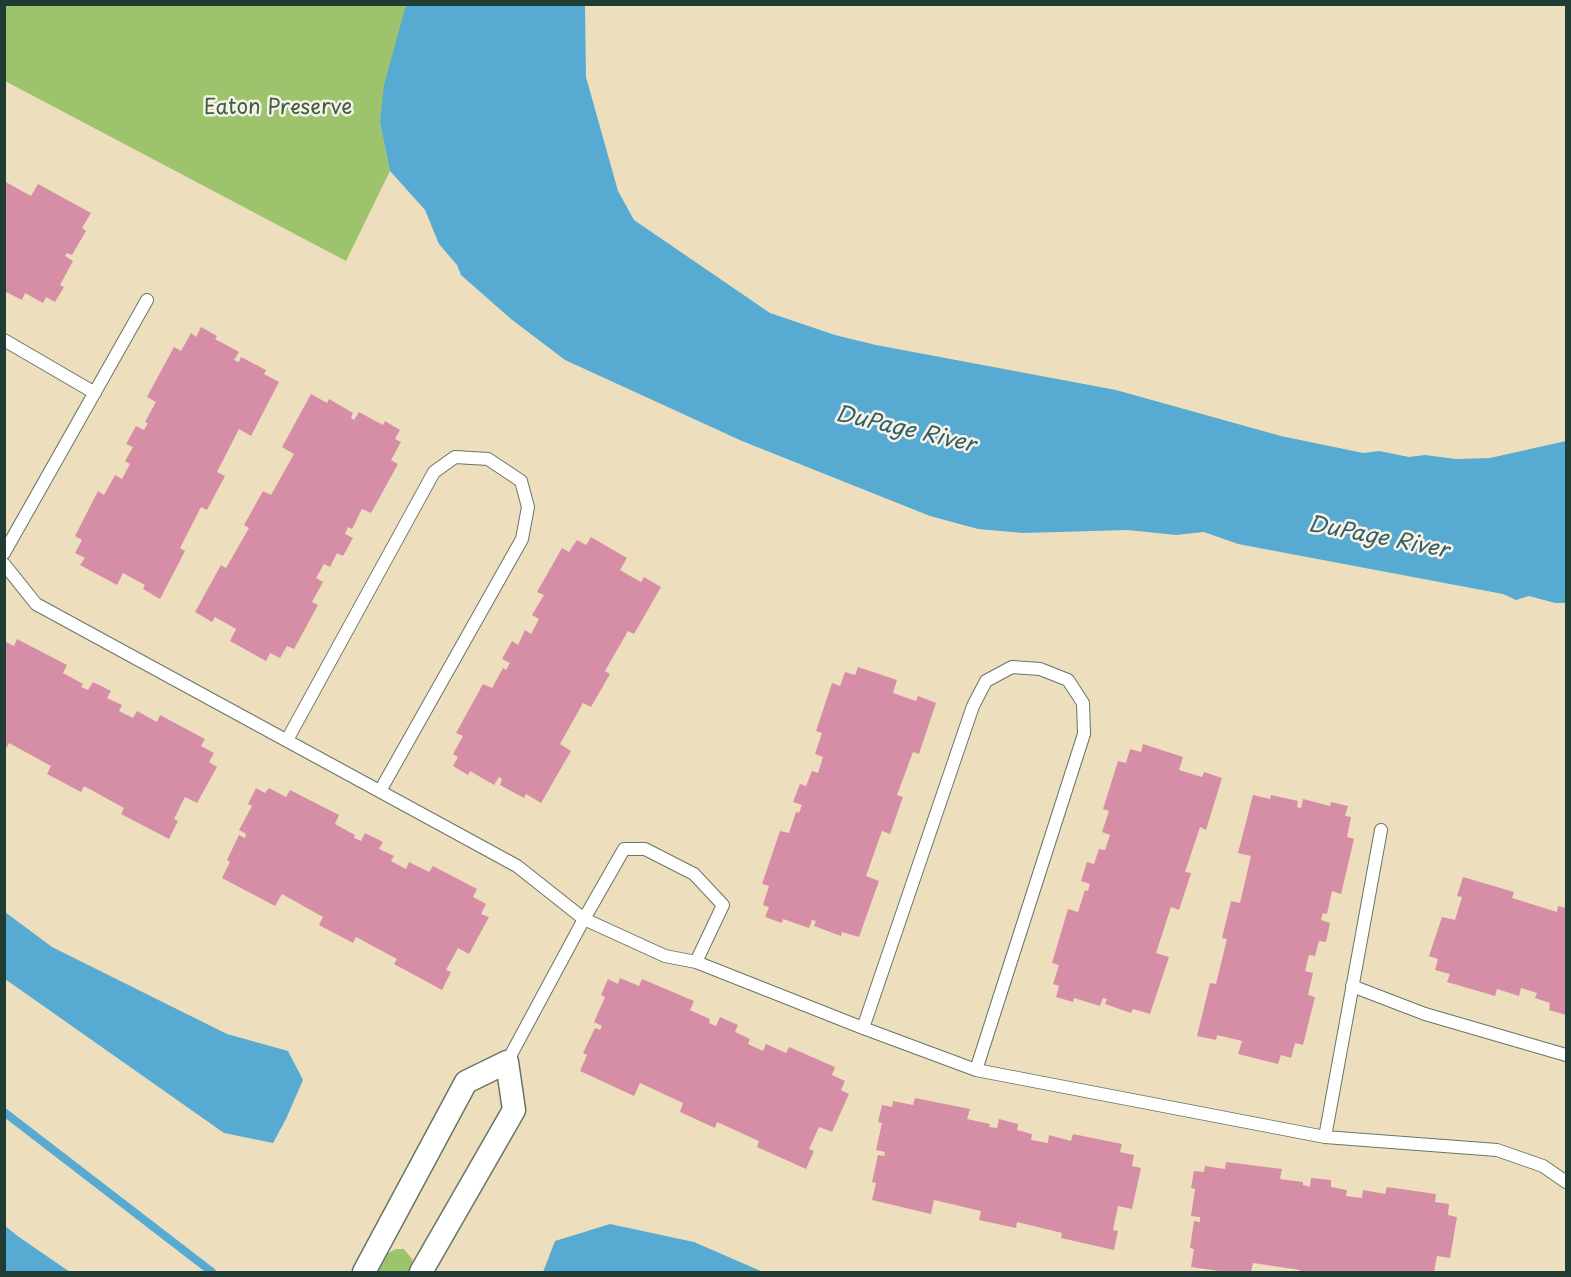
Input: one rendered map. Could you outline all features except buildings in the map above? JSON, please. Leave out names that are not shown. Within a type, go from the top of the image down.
[{"type":"street","points":[[364,1272],[466,1082],[507,1062],[514,1110],[421,1272]]},
{"type":"lane","points":[[4,553],[147,300]]},
{"type":"lane","points":[[4,340],[95,393]]},
{"type":"lane","points":[[287,741],[434,472],[455,457],[488,459],[521,481],[528,507],[522,539],[380,791]]},
{"type":"lane","points":[[4,564],[36,604],[517,866],[584,919],[665,956],[696,962],[862,1029],[976,1070],[1325,1137],[1497,1150],[1543,1166],[1566,1182]]},
{"type":"lane","points":[[862,1029],[973,706],[986,681],[1012,667],[1040,669],[1068,680],[1083,703],[1084,734],[976,1070]]},
{"type":"lane","points":[[1325,1137],[1381,830]]},
{"type":"lane","points":[[507,1062],[624,849],[645,849],[694,874],[723,905],[696,962]]},
{"type":"lane","points":[[1352,986],[1425,1014],[1566,1055]]},
{"type":"green space","name":"Eaton Preserve","points":[[4,5],[406,5],[380,123],[390,171],[346,261],[5,81]]},
{"type":"green space","points":[[396,1249],[404,1249],[412,1259],[413,1264],[409,1272],[378,1272],[388,1253]]},
{"type":"water","name":"DuPage River","points":[[406,5],[585,5],[586,77],[618,191],[634,220],[770,313],[835,335],[876,345],[1116,390],[1281,436],[1363,453],[1379,451],[1409,457],[1425,455],[1456,459],[1490,458],[1566,441],[1566,603],[1555,603],[1529,596],[1516,600],[1503,594],[1238,544],[1204,532],[1176,535],[1128,530],[1023,533],[978,529],[930,516],[742,441],[565,360],[511,319],[461,275],[457,265],[439,244],[425,210],[390,171],[380,123],[384,85]]},
{"type":"water","points":[[5,912],[52,947],[227,1034],[288,1051],[303,1080],[273,1143],[224,1133],[5,979]]},
{"type":"water","points":[[610,1224],[694,1242],[763,1272],[543,1272],[555,1241]]},
{"type":"water","points":[[4,1225],[19,1237],[70,1272],[5,1272]]},
{"type":"waterway","points":[[4,1112],[212,1272]]}]
